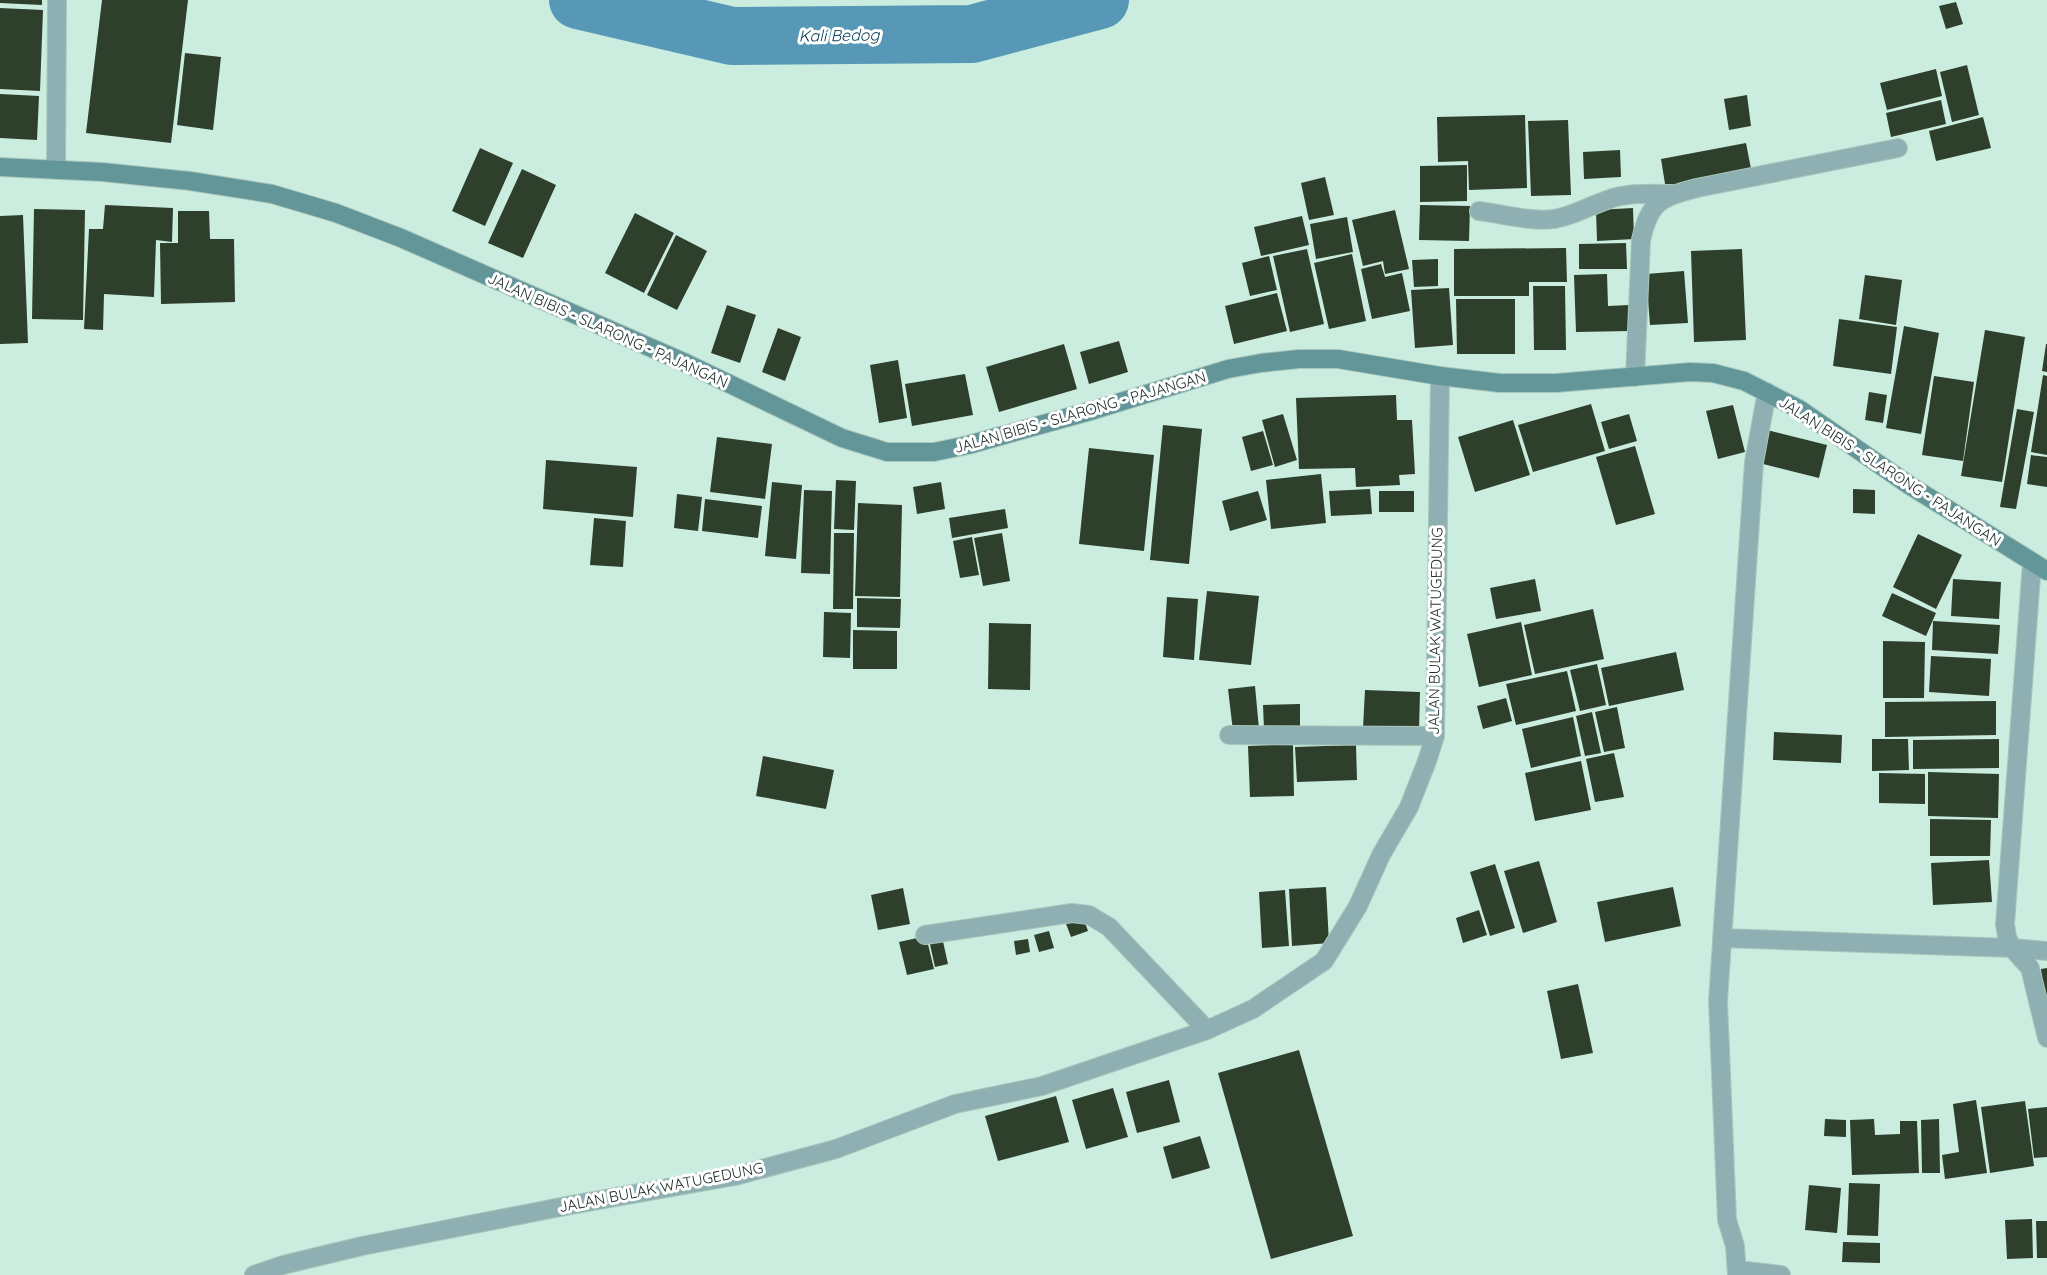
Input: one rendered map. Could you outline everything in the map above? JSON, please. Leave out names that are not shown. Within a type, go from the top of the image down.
[{"type":"main road","name":"JALAN BIBIS - SLARONG - PAJANGAN","points":[[0,167],[102,172],[190,181],[272,194],[336,213],[401,238],[688,364],[842,438],[887,452],[934,452],[968,446],[1228,369],[1299,359],[1338,359],[1440,376],[1500,383],[1545,383],[1690,372],[1713,373],[1744,381],[1799,409],[1909,485],[2039,567]]},
{"type":"street","points":[[56,170],[57,0]]},
{"type":"street","points":[[1479,211],[1533,219],[1556,219],[1625,195],[1674,194],[1898,148]]},
{"type":"street","points":[[1635,377],[1641,240],[1650,212],[1661,201],[1674,194]]},
{"type":"street","name":"JALAN BULAK WATUGEDUNG","points":[[254,1275],[283,1265],[362,1246],[735,1176],[836,1149],[955,1104],[1042,1086],[1207,1030],[1253,1009],[1324,961],[1358,906],[1381,855],[1409,807],[1435,736],[1440,376]]},
{"type":"street","points":[[1767,392],[1754,462],[1718,1001],[1727,1220],[1735,1246],[1738,1272],[1780,1275]]},
{"type":"street","points":[[2039,567],[2006,924],[2007,937],[2012,948],[2030,968],[2047,1038]]},
{"type":"street","points":[[1229,735],[1435,736]]},
{"type":"street","points":[[925,935],[1060,914],[1084,913],[1109,927],[1207,1030]]},
{"type":"street","points":[[1722,938],[2047,951]]},
{"type":"building","points":[[0,0],[42,0],[42,5],[0,3]]},
{"type":"building","points":[[102,0],[188,0],[171,143],[86,133]]},
{"type":"building","points":[[1956,2],[1963,24],[1946,29],[1939,6]]},
{"type":"building","points":[[0,8],[43,10],[40,91],[0,89]]},
{"type":"building","points":[[185,53],[221,57],[213,130],[177,125]]},
{"type":"building","points":[[1967,65],[1979,115],[1952,122],[1940,72]]},
{"type":"building","points":[[1936,69],[1942,96],[1887,110],[1880,83]]},
{"type":"building","points":[[0,94],[39,96],[37,140],[0,138]]},
{"type":"building","points":[[1747,95],[1751,126],[1729,130],[1724,99]]},
{"type":"building","points":[[1941,100],[1946,124],[1891,137],[1886,113]]},
{"type":"building","points":[[1525,115],[1527,188],[1469,190],[1468,161],[1438,162],[1437,117]]},
{"type":"building","points":[[1983,117],[1991,148],[1936,161],[1929,131]]},
{"type":"building","points":[[1568,120],[1571,195],[1531,196],[1528,121]]},
{"type":"building","points":[[1746,143],[1752,174],[1666,190],[1661,159]]},
{"type":"building","points":[[480,148],[513,163],[485,226],[452,211]]},
{"type":"building","points":[[1620,150],[1621,177],[1584,179],[1583,152]]},
{"type":"building","points":[[1467,165],[1467,201],[1420,202],[1420,166]]},
{"type":"building","points":[[522,169],[556,185],[523,258],[488,243]]},
{"type":"building","points":[[1325,177],[1334,215],[1309,220],[1301,183]]},
{"type":"building","points":[[105,205],[173,208],[172,242],[156,240],[154,297],[104,294],[103,330],[84,329],[89,229],[103,229]]},
{"type":"building","points":[[1420,205],[1470,206],[1469,241],[1419,240]]},
{"type":"building","points":[[1633,208],[1634,239],[1597,241],[1596,210]]},
{"type":"building","points":[[34,209],[85,210],[83,320],[32,319]]},
{"type":"building","points":[[1395,210],[1409,269],[1385,274],[1383,261],[1363,266],[1352,220]]},
{"type":"building","points":[[178,211],[209,211],[210,239],[234,239],[235,302],[161,304],[160,243],[178,243]]},
{"type":"building","points":[[635,213],[674,233],[644,293],[605,273]]},
{"type":"building","points":[[23,215],[28,343],[0,344],[0,216]]},
{"type":"building","points":[[1302,216],[1309,245],[1261,256],[1254,227]]},
{"type":"building","points":[[1347,217],[1353,252],[1316,259],[1310,224]]},
{"type":"building","points":[[676,235],[707,251],[677,310],[647,295]]},
{"type":"building","points":[[1626,243],[1627,269],[1579,269],[1579,244]]},
{"type":"building","points":[[1566,248],[1567,282],[1529,282],[1529,296],[1454,296],[1454,249]]},
{"type":"building","points":[[1307,249],[1324,324],[1290,332],[1273,256]]},
{"type":"building","points":[[1742,249],[1746,340],[1694,342],[1691,251]]},
{"type":"building","points":[[1352,254],[1366,321],[1329,329],[1314,263]]},
{"type":"building","points":[[1269,256],[1277,290],[1250,296],[1242,263]]},
{"type":"building","points":[[1438,259],[1438,286],[1414,287],[1412,260]]},
{"type":"building","points":[[1381,264],[1385,277],[1402,273],[1410,311],[1372,319],[1361,269]]},
{"type":"building","points":[[1684,271],[1688,323],[1650,325],[1646,274]]},
{"type":"building","points":[[1607,274],[1608,306],[1629,305],[1630,331],[1576,332],[1574,275]]},
{"type":"building","points":[[1865,275],[1902,280],[1896,325],[1859,319]]},
{"type":"building","points":[[1533,286],[1565,286],[1566,350],[1534,350]]},
{"type":"building","points":[[1449,288],[1453,345],[1415,348],[1411,290]]},
{"type":"building","points":[[1277,293],[1287,331],[1234,344],[1225,306]]},
{"type":"building","points":[[1456,299],[1515,299],[1515,354],[1457,354]]},
{"type":"building","points":[[727,305],[756,315],[740,363],[711,353]]},
{"type":"building","points":[[1839,319],[1897,327],[1891,374],[1833,366]]},
{"type":"building","points":[[1904,326],[1939,333],[1921,434],[1886,428]]},
{"type":"building","points":[[778,328],[801,337],[785,381],[762,372]]},
{"type":"building","points":[[1985,330],[2025,337],[2002,482],[1961,476]]},
{"type":"building","points":[[1119,341],[1128,372],[1089,384],[1080,352]]},
{"type":"building","points":[[1064,344],[1077,389],[999,412],[986,367]]},
{"type":"building","points":[[2047,344],[2047,372],[2042,371]]},
{"type":"building","points":[[898,360],[907,418],[879,423],[870,365]]},
{"type":"building","points":[[965,374],[973,415],[912,426],[905,384]]},
{"type":"building","points":[[2043,375],[2047,376],[2047,455],[2031,452]]},
{"type":"building","points":[[1934,376],[1974,382],[1963,461],[1922,455]]},
{"type":"building","points":[[1869,392],[1887,395],[1883,423],[1865,420]]},
{"type":"building","points":[[1396,395],[1397,420],[1412,420],[1415,474],[1399,475],[1400,485],[1356,487],[1355,468],[1299,469],[1296,398]]},
{"type":"building","points":[[1591,404],[1605,451],[1533,472],[1518,425]]},
{"type":"building","points":[[1733,405],[1745,452],[1718,459],[1706,411]]},
{"type":"building","points":[[2017,409],[2034,412],[2016,509],[2000,507]]},
{"type":"building","points":[[1283,414],[1297,460],[1275,467],[1262,420]]},
{"type":"building","points":[[1629,414],[1637,441],[1609,449],[1601,422]]},
{"type":"building","points":[[1513,420],[1530,475],[1475,492],[1458,437]]},
{"type":"building","points":[[1163,425],[1202,429],[1189,564],[1150,560]]},
{"type":"building","points":[[1767,430],[1827,445],[1819,478],[1759,463]]},
{"type":"building","points":[[1263,431],[1273,465],[1251,471],[1242,437]]},
{"type":"building","points":[[717,437],[772,444],[765,499],[710,492]]},
{"type":"building","points":[[1635,446],[1655,514],[1616,525],[1596,457]]},
{"type":"building","points":[[1089,448],[1154,455],[1144,551],[1079,544]]},
{"type":"building","points":[[2031,455],[2047,457],[2047,487],[2027,484]]},
{"type":"building","points":[[546,460],[637,467],[633,517],[543,509]]},
{"type":"building","points":[[1321,474],[1326,523],[1271,529],[1266,480]]},
{"type":"building","points":[[836,480],[856,481],[854,530],[834,529]]},
{"type":"building","points":[[772,482],[802,485],[796,559],[765,556]]},
{"type":"building","points":[[941,482],[945,509],[917,514],[913,487]]},
{"type":"building","points":[[1370,489],[1372,514],[1331,516],[1329,491]]},
{"type":"building","points":[[1853,489],[1875,490],[1875,514],[1853,513]]},
{"type":"building","points":[[804,490],[832,491],[830,574],[801,573]]},
{"type":"building","points":[[1258,491],[1267,520],[1230,531],[1222,501]]},
{"type":"building","points":[[1379,491],[1414,491],[1414,512],[1379,512]]},
{"type":"building","points":[[677,494],[702,497],[698,531],[674,528]]},
{"type":"building","points":[[705,499],[762,506],[758,538],[702,531]]},
{"type":"building","points":[[858,503],[902,505],[900,597],[855,596]]},
{"type":"building","points":[[1005,509],[1008,528],[952,538],[949,518]]},
{"type":"building","points":[[594,518],[626,521],[623,567],[590,565]]},
{"type":"building","points":[[834,533],[854,533],[853,609],[833,609]]},
{"type":"building","points":[[1002,533],[1010,581],[983,586],[974,538]]},
{"type":"building","points":[[1918,534],[1962,555],[1936,609],[1893,587]]},
{"type":"building","points":[[972,537],[979,575],[960,578],[953,541]]},
{"type":"building","points":[[1535,579],[1541,611],[1496,619],[1490,588]]},
{"type":"building","points":[[1953,579],[2001,582],[1999,619],[1951,616]]},
{"type":"building","points":[[1207,591],[1259,596],[1251,665],[1199,660]]},
{"type":"building","points":[[1892,593],[1936,613],[1926,636],[1882,616]]},
{"type":"building","points":[[1167,597],[1198,599],[1194,660],[1163,657]]},
{"type":"building","points":[[857,598],[901,599],[900,628],[857,627]]},
{"type":"building","points":[[1593,609],[1604,659],[1535,674],[1524,625]]},
{"type":"building","points":[[824,612],[851,613],[850,658],[823,657]]},
{"type":"building","points":[[1933,621],[2000,625],[1998,654],[1932,650]]},
{"type":"building","points":[[1521,622],[1532,675],[1479,687],[1467,634]]},
{"type":"building","points":[[989,623],[1031,624],[1030,690],[988,689]]},
{"type":"building","points":[[853,630],[897,631],[897,669],[853,669]]},
{"type":"building","points":[[1883,641],[1925,642],[1924,698],[1883,698]]},
{"type":"building","points":[[1676,652],[1684,690],[1609,706],[1601,668]]},
{"type":"building","points":[[1931,656],[1991,659],[1989,696],[1929,692]]},
{"type":"building","points":[[1597,664],[1606,705],[1580,711],[1570,670]]},
{"type":"building","points":[[1567,671],[1576,711],[1516,725],[1506,684]]},
{"type":"building","points":[[1255,686],[1259,729],[1233,731],[1228,689]]},
{"type":"building","points":[[1365,690],[1420,692],[1419,730],[1363,728]]},
{"type":"building","points":[[1506,698],[1512,721],[1483,729],[1477,706]]},
{"type":"building","points":[[1996,701],[1996,735],[1885,737],[1885,702]]},
{"type":"building","points":[[1300,704],[1300,728],[1264,729],[1263,705]]},
{"type":"building","points":[[1617,707],[1625,748],[1604,752],[1595,712]]},
{"type":"building","points":[[1592,712],[1601,753],[1585,756],[1576,716]]},
{"type":"building","points":[[1573,717],[1581,756],[1531,768],[1522,729]]},
{"type":"building","points":[[1774,732],[1842,735],[1841,763],[1773,760]]},
{"type":"building","points":[[1872,739],[1908,739],[1909,770],[1872,771]]},
{"type":"building","points":[[1999,739],[1999,768],[1913,769],[1913,740]]},
{"type":"building","points":[[1293,744],[1294,796],[1250,797],[1248,746]]},
{"type":"building","points":[[1356,745],[1357,780],[1297,782],[1295,747]]},
{"type":"building","points":[[1614,753],[1624,797],[1595,802],[1586,759]]},
{"type":"building","points":[[763,756],[834,770],[826,809],[756,796]]},
{"type":"building","points":[[1581,761],[1591,810],[1535,821],[1525,773]]},
{"type":"building","points":[[1928,772],[1999,774],[1998,818],[1928,816]]},
{"type":"building","points":[[1879,773],[1925,774],[1925,804],[1879,803]]},
{"type":"building","points":[[1930,819],[1991,820],[1990,856],[1930,856]]},
{"type":"building","points":[[1989,860],[1992,902],[1933,905],[1931,863]]},
{"type":"building","points":[[1539,861],[1557,922],[1523,933],[1504,871]]},
{"type":"building","points":[[1495,864],[1515,928],[1490,936],[1470,872]]},
{"type":"building","points":[[1326,887],[1329,943],[1292,946],[1289,889]]},
{"type":"building","points":[[1673,887],[1681,926],[1605,942],[1597,902]]},
{"type":"building","points":[[903,888],[910,924],[878,930],[871,895]]},
{"type":"building","points":[[1285,890],[1289,946],[1262,948],[1259,892]]},
{"type":"building","points":[[1479,910],[1487,935],[1463,943],[1456,918]]},
{"type":"building","points":[[1082,914],[1088,931],[1071,937],[1065,921]]},
{"type":"building","points":[[1049,931],[1054,948],[1039,952],[1034,935]]},
{"type":"building","points":[[926,936],[934,969],[907,975],[899,942]]},
{"type":"building","points":[[942,937],[948,964],[935,967],[929,940]]},
{"type":"building","points":[[1028,939],[1030,952],[1016,955],[1014,941]]},
{"type":"building","points":[[2047,968],[2047,1021],[2045,1021],[2041,969]]},
{"type":"building","points":[[1578,984],[1593,1053],[1561,1059],[1547,991]]},
{"type":"building","points":[[1299,1050],[1353,1236],[1271,1259],[1218,1073]]},
{"type":"building","points":[[1169,1080],[1180,1122],[1137,1133],[1126,1092]]},
{"type":"building","points":[[1113,1088],[1128,1137],[1086,1149],[1072,1100]]},
{"type":"building","points":[[1056,1096],[1069,1142],[998,1161],[985,1116]]},
{"type":"building","points":[[1976,1100],[1987,1173],[1945,1179],[1942,1155],[1959,1152],[1953,1104]]},
{"type":"building","points":[[2025,1101],[2034,1166],[1990,1173],[1981,1107]]},
{"type":"building","points":[[2047,1107],[2047,1157],[2034,1158],[2028,1109]]},
{"type":"building","points":[[1825,1119],[1846,1120],[1846,1137],[1824,1136]]},
{"type":"building","points":[[1874,1119],[1875,1135],[1900,1134],[1900,1121],[1917,1121],[1919,1173],[1852,1175],[1850,1120]]},
{"type":"building","points":[[1939,1119],[1940,1173],[1922,1173],[1921,1120]]},
{"type":"building","points":[[1200,1136],[1210,1168],[1172,1179],[1163,1147]]},
{"type":"building","points":[[1849,1183],[1880,1184],[1878,1236],[1847,1235]]},
{"type":"building","points":[[1809,1185],[1841,1188],[1837,1233],[1805,1230]]},
{"type":"building","points":[[2032,1219],[2033,1258],[2007,1259],[2005,1220]]},
{"type":"building","points":[[2036,1221],[2047,1221],[2047,1258],[2037,1258]]},
{"type":"building","points":[[1843,1242],[1880,1243],[1880,1263],[1842,1262]]},
{"type":"waterway","name":"Kali Bedog","points":[[578,0],[732,36],[972,34],[1100,0]]}]
